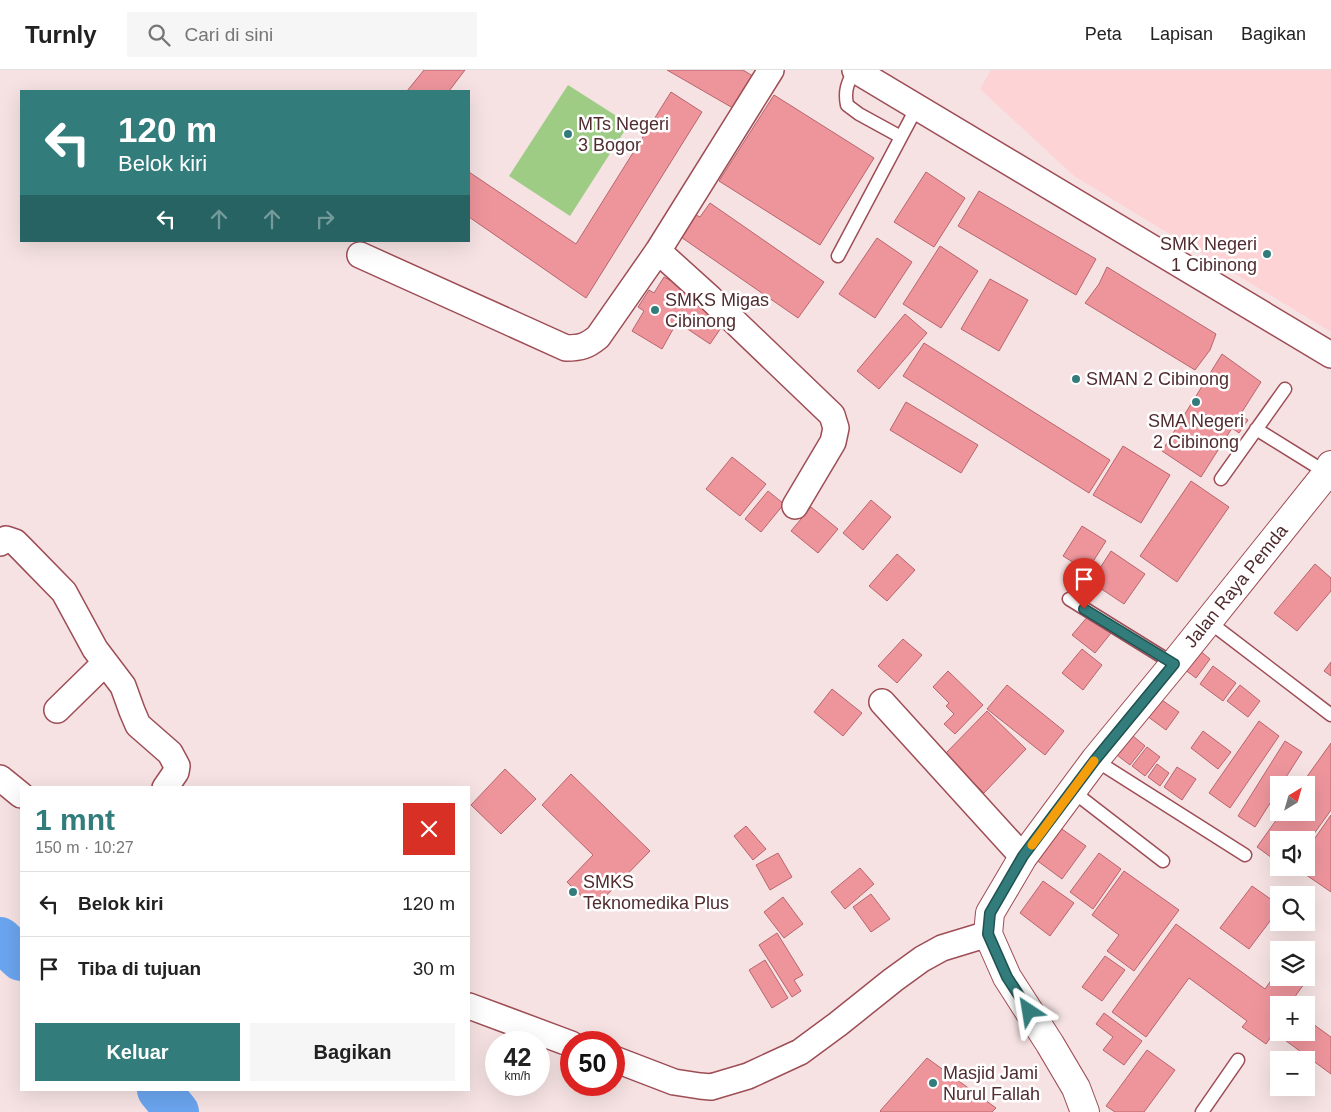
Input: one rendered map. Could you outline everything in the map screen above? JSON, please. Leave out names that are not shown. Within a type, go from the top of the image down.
[{"type":"main road","name":"Jalan Raya Pemda","points":[[988,934],[990,913],[1023,856],[1095,760],[1329,469]]},
{"type":"main road","points":[[988,934],[1007,977],[1076,1088],[1085,1112]]},
{"type":"street","points":[[360,255],[566,348],[578,348],[588,344],[598,337],[658,251],[771,70]]},
{"type":"street","points":[[855,70],[1331,355]]},
{"type":"street","points":[[658,251],[710,298],[832,416],[836,428],[833,442],[795,506]]},
{"type":"street","points":[[0,542],[6,539],[15,542],[64,592],[92,644],[123,686],[138,725],[170,753],[175,761],[177,766],[176,772],[167,786]]},
{"type":"street","points":[[57,710],[105,663]]},
{"type":"street","points":[[882,702],[1023,856]]},
{"type":"street","points":[[0,778],[20,794]]},
{"type":"street","points":[[625,1064],[674,1082],[700,1086],[711,1087],[748,1076],[800,1052],[922,959],[942,948],[988,934]]},
{"type":"street","points":[[470,1006],[560,1040]]},
{"type":"lane","points":[[855,70],[847,85],[845,95],[847,105],[859,114],[901,137]]},
{"type":"lane","points":[[838,256],[917,107]]},
{"type":"lane","points":[[1221,479],[1285,389]]},
{"type":"lane","points":[[1256,429],[1329,469]]},
{"type":"lane","points":[[1069,599],[1174,664]]},
{"type":"lane","points":[[1208,621],[1331,715]]},
{"type":"lane","points":[[1095,760],[1245,855]]},
{"type":"lane","points":[[1073,790],[1163,861]]},
{"type":"lane","points":[[1202,1112],[1238,1060]]},
{"type":"shaded area","name":"SMK Negeri 1 Cibinong","points":[[991,70],[1331,70],[1331,332],[1074,176],[980,89]]},
{"type":"green space","points":[[568,85],[629,124],[570,216],[509,176]]},
{"type":"building","points":[[424,70],[465,70],[450,90],[408,90]]},
{"type":"building","points":[[667,70],[743,70],[756,78],[738,111]]},
{"type":"building","points":[[671,92],[702,112],[586,298],[470,218],[470,173],[576,244]]},
{"type":"building","points":[[774,95],[874,158],[820,245],[719,181]]},
{"type":"building","points":[[926,172],[965,198],[934,247],[894,222]]},
{"type":"building","points":[[979,191],[1096,259],[1076,295],[958,226]]},
{"type":"building","points":[[710,203],[824,282],[798,318],[678,235],[694,214],[700,217]]},
{"type":"building","points":[[877,238],[912,262],[875,318],[839,294]]},
{"type":"building","points":[[940,246],[978,271],[941,328],[903,304]]},
{"type":"building","points":[[1107,267],[1216,334],[1210,350],[1195,370],[1085,303],[1099,284]]},
{"type":"building","points":[[664,277],[694,294],[691,299],[725,322],[710,344],[677,322],[662,349],[632,331],[644,311],[638,307],[649,290],[654,293]]},
{"type":"building","points":[[990,279],[1028,300],[999,351],[961,329]]},
{"type":"building","points":[[905,314],[927,333],[879,389],[857,371]]},
{"type":"building","points":[[924,343],[1110,460],[1089,493],[903,376]]},
{"type":"building","points":[[1222,354],[1261,382],[1240,415],[1248,420],[1239,433],[1232,428],[1201,477],[1162,451]]},
{"type":"building","points":[[906,402],[978,445],[961,473],[890,430]]},
{"type":"building","points":[[1123,446],[1170,475],[1141,523],[1093,495]]},
{"type":"building","points":[[732,457],[766,484],[740,516],[706,489]]},
{"type":"building","points":[[1191,481],[1229,507],[1177,582],[1140,556]]},
{"type":"building","points":[[768,491],[784,504],[761,532],[745,519]]},
{"type":"building","points":[[871,500],[891,517],[863,550],[843,533]]},
{"type":"building","points":[[811,507],[838,529],[818,553],[791,531]]},
{"type":"building","points":[[1082,526],[1106,541],[1087,571],[1063,556]]},
{"type":"building","points":[[1111,551],[1145,574],[1124,604],[1091,582]]},
{"type":"building","points":[[897,554],[915,570],[887,601],[869,586]]},
{"type":"building","points":[[1315,564],[1331,578],[1331,591],[1297,631],[1274,613]]},
{"type":"building","points":[[1089,615],[1111,633],[1095,653],[1072,635]]},
{"type":"building","points":[[903,639],[922,655],[897,683],[878,666]]},
{"type":"building","points":[[1082,649],[1102,665],[1083,690],[1062,673]]},
{"type":"building","points":[[1199,650],[1210,659],[1196,678],[1184,669]]},
{"type":"building","points":[[1331,662],[1331,676],[1324,671]]},
{"type":"building","points":[[1213,666],[1236,683],[1223,701],[1200,684]]},
{"type":"building","points":[[948,671],[983,705],[955,734],[944,724],[954,714],[946,706],[949,703],[933,687]]},
{"type":"building","points":[[1007,685],[1064,731],[1045,755],[987,709]]},
{"type":"building","points":[[1240,685],[1260,701],[1248,717],[1227,701]]},
{"type":"building","points":[[832,689],[862,713],[843,736],[814,712]]},
{"type":"building","points":[[1159,698],[1179,712],[1166,730],[1147,716]]},
{"type":"building","points":[[987,711],[1026,749],[984,793],[945,754]]},
{"type":"building","points":[[1259,721],[1279,736],[1230,808],[1209,793]]},
{"type":"building","points":[[1203,731],[1231,752],[1218,769],[1191,748]]},
{"type":"building","points":[[1133,736],[1145,746],[1130,765],[1117,755]]},
{"type":"building","points":[[1285,741],[1302,752],[1287,776],[1270,776],[1270,803],[1255,827],[1238,816]]},
{"type":"building","points":[[1331,743],[1331,810],[1315,832],[1270,831],[1270,856],[1257,847],[1276,821],[1315,821],[1315,776],[1307,776]]},
{"type":"building","points":[[1147,747],[1160,757],[1145,776],[1132,766]]},
{"type":"building","points":[[1157,764],[1169,773],[1160,786],[1148,777]]},
{"type":"building","points":[[1177,767],[1196,779],[1182,800],[1164,787]]},
{"type":"building","points":[[505,769],[536,799],[501,834],[471,805]]},
{"type":"building","points":[[571,774],[650,851],[594,908],[567,882],[593,855],[542,805]]},
{"type":"building","points":[[1331,815],[1331,892],[1308,876],[1315,876],[1315,838]]},
{"type":"building","points":[[746,826],[766,849],[753,860],[734,836]]},
{"type":"building","points":[[1059,827],[1086,846],[1062,879],[1035,859]]},
{"type":"building","points":[[778,853],[792,877],[770,890],[756,865]]},
{"type":"building","points":[[1099,853],[1121,869],[1093,909],[1070,892]]},
{"type":"building","points":[[860,868],[874,884],[845,909],[831,892]]},
{"type":"building","points":[[1124,871],[1179,910],[1134,971],[1107,951],[1119,935],[1092,915]]},
{"type":"building","points":[[1043,881],[1074,903],[1050,936],[1020,913]]},
{"type":"building","points":[[1252,886],[1270,899],[1270,921],[1249,949],[1220,928]]},
{"type":"building","points":[[871,894],[890,919],[871,932],[853,907]]},
{"type":"building","points":[[783,897],[803,924],[784,938],[764,912]]},
{"type":"building","points":[[1176,924],[1265,989],[1270,982],[1270,986],[1303,986],[1295,996],[1270,996],[1270,1038],[1266,1044],[1242,1027],[1247,1021],[1189,978],[1146,1037],[1112,1012]]},
{"type":"building","points":[[777,933],[803,975],[794,980],[801,991],[792,997],[759,945]]},
{"type":"building","points":[[1105,956],[1125,970],[1102,1001],[1082,987]]},
{"type":"building","points":[[765,960],[788,998],[772,1008],[749,970]]},
{"type":"building","points":[[1104,1013],[1142,1041],[1124,1065],[1103,1050],[1113,1037],[1096,1024]]},
{"type":"building","points":[[1315,1025],[1331,1037],[1331,1074],[1315,1062],[1315,1051],[1300,1051],[1286,1041],[1315,1041]]},
{"type":"building","points":[[1147,1050],[1175,1070],[1144,1112],[1115,1112],[1106,1106]]},
{"type":"building","name":"Masjid Jami Nurul Fallah","points":[[927,1058],[996,1108],[992,1112],[881,1112]]},
{"type":"waterway","points":[[0,939],[20,958]]},
{"type":"waterway","points":[[160,1091],[177,1112]]},
{"type":"slow traffic","points":[[1032,845],[1094,761]]},
{"type":"place","name":"MTs Negeri 3 Bogor","points":[[568,134]]},
{"type":"place","name":"SMK Negeri 1 Cibinong","points":[[1267,254]]},
{"type":"place","name":"SMKS Migas Cibinong","points":[[655,310]]},
{"type":"place","name":"SMAN 2 Cibinong","points":[[1076,379]]},
{"type":"place","name":"SMA Negeri 2 Cibinong","points":[[1196,402]]},
{"type":"place","name":"SMKS Teknomedika Plus","points":[[573,892]]},
{"type":"place","name":"Masjid Jami Nurul Fallah","points":[[933,1083]]},
{"type":"route","points":[[1029,1011],[1007,977],[988,934],[990,913],[1023,856],[1095,760],[1174,664],[1084,609]]}]
